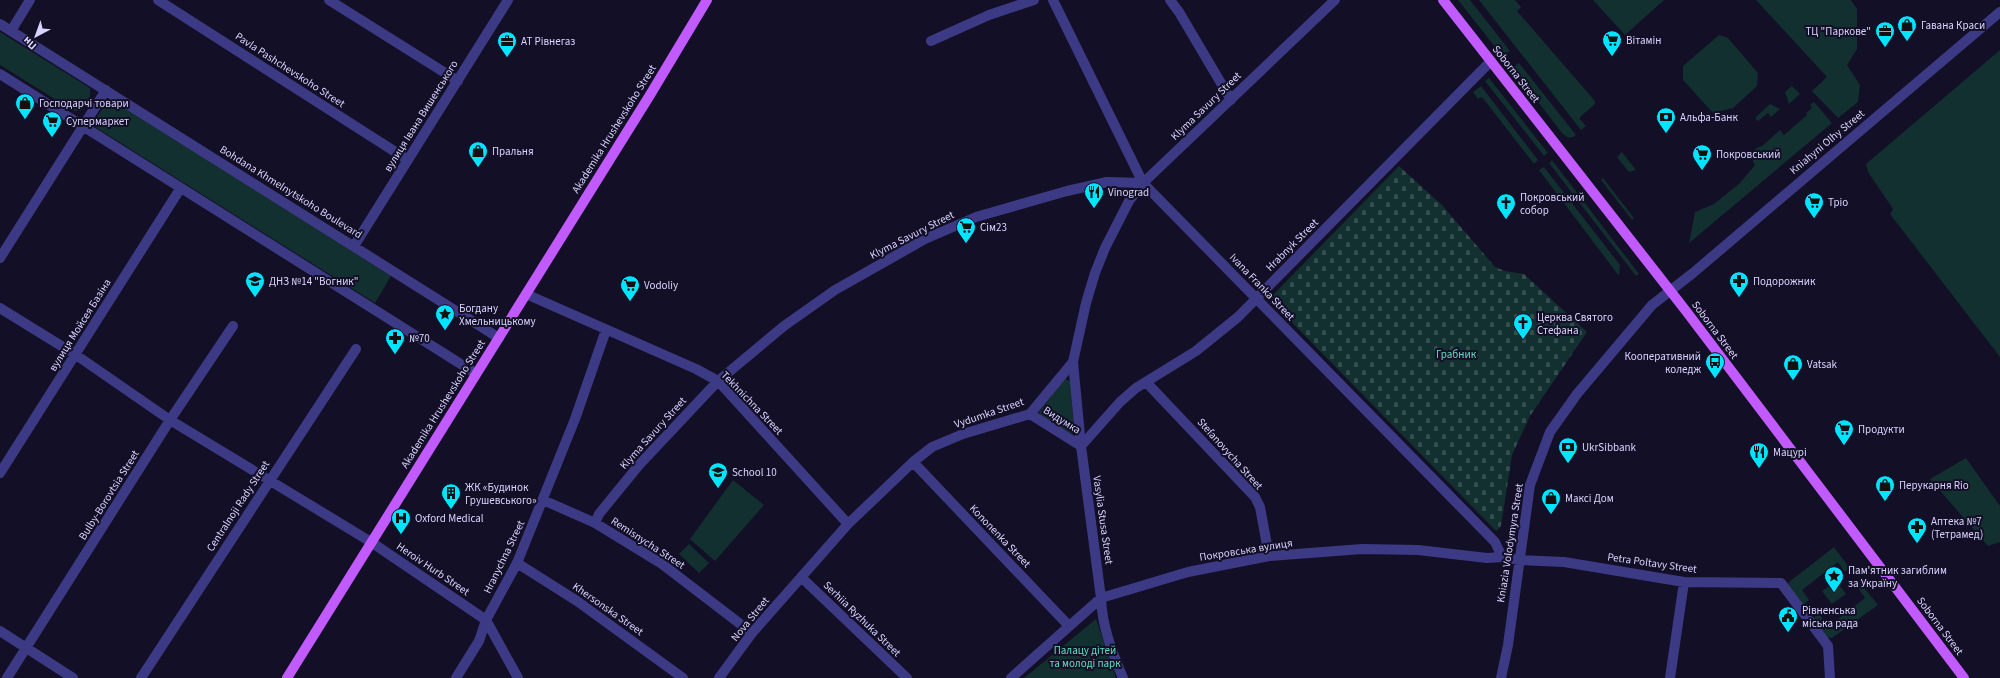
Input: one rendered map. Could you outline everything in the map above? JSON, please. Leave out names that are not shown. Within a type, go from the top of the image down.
[{"type":"main road","name":"Akademika Hrushevskoho Street","points":[[287,678],[707,0]]},
{"type":"main road","name":"Soborna Street","points":[[1443,0],[1670,291],[1964,678]]},
{"type":"street","points":[[11,31],[30,0]]},
{"type":"street","name":"Pavla Pashchevskoho Street","points":[[158,0],[408,160]]},
{"type":"street","points":[[330,0],[458,81]]},
{"type":"street","name":"вулиця Івана Вишенського","points":[[354,246],[508,0]]},
{"type":"street","points":[[931,40],[989,15],[1034,0]]},
{"type":"street","name":"Ivana Franka Street","points":[[1053,0],[1143,183],[1495,542],[1502,557]]},
{"type":"street","points":[[1170,0],[1179,12],[1231,100]]},
{"type":"street","name":"Klyma Savury Street","points":[[595,524],[599,514],[639,465],[718,381],[784,326],[835,290],[925,239],[976,217],[1066,191],[1107,182],[1143,183],[1335,0]]},
{"type":"street","name":"Kniahyni Olhy Street","points":[[1670,291],[2000,12]]},
{"type":"street","name":"Bohdana Khmelnytskoho Boulevard","points":[[0,24],[499,338]]},
{"type":"street","name":"Hrabnyk Street","points":[[1081,446],[1120,402],[1146,382],[1215,337],[1256,299],[1491,61]]},
{"type":"street","points":[[0,74],[180,189],[475,373]]},
{"type":"street","points":[[0,258],[82,125],[106,90]]},
{"type":"street","name":"Vydumka Street","points":[[801,577],[848,524],[913,462],[932,447],[963,434],[1030,414],[1073,362],[1086,303],[1095,273],[1105,248],[1129,201],[1143,183]]},
{"type":"street","name":"вулиця Мойсея Базіна","points":[[0,473],[180,189]]},
{"type":"street","name":"Kniazia Volodymyra Street","points":[[1501,678],[1508,645],[1530,485],[1550,432],[1577,394],[1609,355],[1652,305],[1670,291]]},
{"type":"street","name":"Tekhnichna Street","points":[[526,294],[696,369],[718,381],[848,524]]},
{"type":"street","name":"Heroiv Hurb Street","points":[[0,308],[76,355],[170,420],[371,542],[486,620],[518,678]]},
{"type":"street","name":"Bulby-Borovtsia Street","points":[[7,678],[170,420],[233,326]]},
{"type":"street","name":"Hranychna Street","points":[[456,678],[479,641],[486,620],[517,563],[575,419],[606,330]]},
{"type":"street","name":"Centralnoji Rady Street","points":[[141,678],[269,479],[356,349]]},
{"type":"street","name":"Vasylia Stusa Street","points":[[1073,362],[1081,446],[1101,598],[1102,617],[1123,678]]},
{"type":"street","name":"Stefanovycha Street","points":[[1146,382],[1254,497],[1260,507],[1269,556]]},
{"type":"street","name":"Видумка","points":[[1030,414],[1081,446]]},
{"type":"street","name":"Kononenka Street","points":[[913,462],[1069,626]]},
{"type":"street","name":"Remisnycha Street","points":[[543,500],[595,524],[662,564],[752,634]]},
{"type":"street","name":"Покровська вулиця","points":[[1011,678],[1101,598],[1188,572],[1269,556],[1362,549],[1418,550],[1487,558],[1502,557],[1519,560]]},
{"type":"street","name":"Petra Poltavy Street","points":[[1519,560],[1564,562],[1684,582],[1781,583],[1828,646],[1830,678]]},
{"type":"street","name":"Khersonska Street","points":[[517,563],[577,601],[683,678]]},
{"type":"street","name":"Nova Street","points":[[719,678],[752,634],[801,577]]},
{"type":"street","name":"Serhiia Ryzhuka Street","points":[[801,577],[907,678]]},
{"type":"street","points":[[1670,678],[1684,582]]},
{"type":"street","points":[[0,631],[73,678]]},
{"type":"green space","points":[[1458,0],[1470,0],[1510,51],[1503,57]]},
{"type":"green space","points":[[1479,0],[1515,0],[1521,7],[1517,11],[1595,101],[1595,104],[1579,118],[1586,126],[1581,130]]},
{"type":"green space","points":[[1593,0],[1664,0],[1625,35]]},
{"type":"green space","points":[[1756,0],[1851,0],[1857,9],[1857,49],[1847,65],[1860,85],[1858,102],[1838,118],[1812,91],[1827,77]]},
{"type":"green space","points":[[0,32],[90,88],[90,96],[81,111],[74,111],[0,65]]},
{"type":"green space","points":[[1719,35],[1728,38],[1758,73],[1757,86],[1733,108],[1713,113],[1683,80],[1683,66]]},
{"type":"green space","points":[[2000,50],[2000,357],[1890,214],[1893,209],[1868,172],[1866,164]]},
{"type":"green space","points":[[1519,63],[1576,135],[1574,137],[1567,137],[1562,133],[1512,68]]},
{"type":"green space","points":[[1489,78],[1548,153],[1544,156],[1485,81]]},
{"type":"green space","points":[[1481,86],[1538,160],[1534,164],[1482,97],[1478,99],[1473,92]]},
{"type":"green space","points":[[1792,86],[1800,94],[1789,104],[1785,92]]},
{"type":"green space","points":[[109,98],[391,276],[375,303],[92,125]]},
{"type":"green space","points":[[1814,102],[1832,123],[1689,243],[1695,212],[1714,204],[1739,184],[1755,165],[1753,162],[1753,151],[1760,146],[1761,147],[1780,130],[1784,135],[1807,115],[1806,113],[1812,108],[1810,105]]},
{"type":"green space","points":[[1770,104],[1780,109],[1771,117],[1768,113],[1758,121],[1755,118]]},
{"type":"green space","points":[[1622,152],[1636,170],[1629,172],[1617,157]]},
{"type":"green space","points":[[1552,160],[1639,274],[1636,276],[1549,163]]},
{"type":"green space","name":"Грабник","points":[[1399,166],[1442,205],[1495,267],[1505,271],[1524,274],[1587,332],[1530,416],[1512,455],[1501,526],[1496,531],[1269,299]]},
{"type":"green space","points":[[1544,167],[1620,265],[1619,276],[1539,170]]},
{"type":"green space","points":[[1603,178],[1634,218],[1632,220],[1601,180]]},
{"type":"green space","points":[[1065,379],[1070,381],[1074,430],[1071,434],[1041,416],[1039,412]]},
{"type":"green space","points":[[1966,458],[2000,506],[2000,542],[1988,546],[1930,479]]},
{"type":"green space","points":[[733,480],[764,505],[715,561],[690,539]]},
{"type":"green space","points":[[689,544],[709,563],[699,573],[679,554]]},
{"type":"green space","points":[[1834,547],[1851,570],[1844,571],[1838,562],[1802,590],[1809,600],[1802,606],[1788,585],[1789,582]]},
{"type":"green space","points":[[1836,581],[1846,594],[1832,604],[1822,591]]},
{"type":"green space","points":[[1861,584],[1878,605],[1832,638],[1826,637],[1811,619],[1819,614],[1829,626],[1865,598],[1857,586]]},
{"type":"green space","name":"Палацу дітей та молоді парк","points":[[1096,619],[1116,678],[1024,678]]},
{"type":"place","name":"Гавана Краси","points":[[1907,42]]},
{"type":"place","name":"ТЦ \"Паркове\"","points":[[1885,48]]},
{"type":"place","name":"Вітамін","points":[[1612,57]]},
{"type":"place","name":"АТ Рівнегаз","points":[[507,58]]},
{"type":"place","name":"Господарчі товари","points":[[25,120]]},
{"type":"place","name":"Альфа-Банк","points":[[1666,134]]},
{"type":"place","name":"Супермаркет","points":[[52,138]]},
{"type":"place","name":"Пральня","points":[[478,168]]},
{"type":"place","name":"Покровський","points":[[1702,171]]},
{"type":"place","name":"Vinograd","points":[[1094,209]]},
{"type":"place","name":"Тріо","points":[[1814,219]]},
{"type":"place","name":"Покровський собор","points":[[1506,220]]},
{"type":"place","name":"Сім23","points":[[966,244]]},
{"type":"place","name":"ДНЗ №14 \"Вогник\"","points":[[255,298]]},
{"type":"place","name":"Подорожник","points":[[1739,298]]},
{"type":"place","name":"Vodoliy","points":[[630,302]]},
{"type":"place","name":"Богдану Хмельницькому","points":[[445,331]]},
{"type":"place","name":"Церква Святого Стефана","points":[[1523,340]]},
{"type":"place","name":"№70","points":[[395,355]]},
{"type":"place","name":"Кооперативний коледж","points":[[1715,379]]},
{"type":"place","name":"Vatsak","points":[[1793,381]]},
{"type":"place","name":"Продукти","points":[[1844,446]]},
{"type":"place","name":"UkrSibbank","points":[[1568,464]]},
{"type":"place","name":"Мацурі","points":[[1759,469]]},
{"type":"place","name":"School 10","points":[[718,489]]},
{"type":"place","name":"Перукарня Rio","points":[[1885,502]]},
{"type":"place","name":"ЖК «Будинок Грушевського»","points":[[451,510]]},
{"type":"place","name":"Максі Дом","points":[[1551,515]]},
{"type":"place","name":"Oxford Medical","points":[[401,535]]},
{"type":"place","name":"Аптека №7 (Тетрамед)","points":[[1917,544]]},
{"type":"place","name":"Пам'ятник загиблим за Україну","points":[[1834,593]]},
{"type":"place","name":"Рівненська міська рада","points":[[1788,633]]}]
